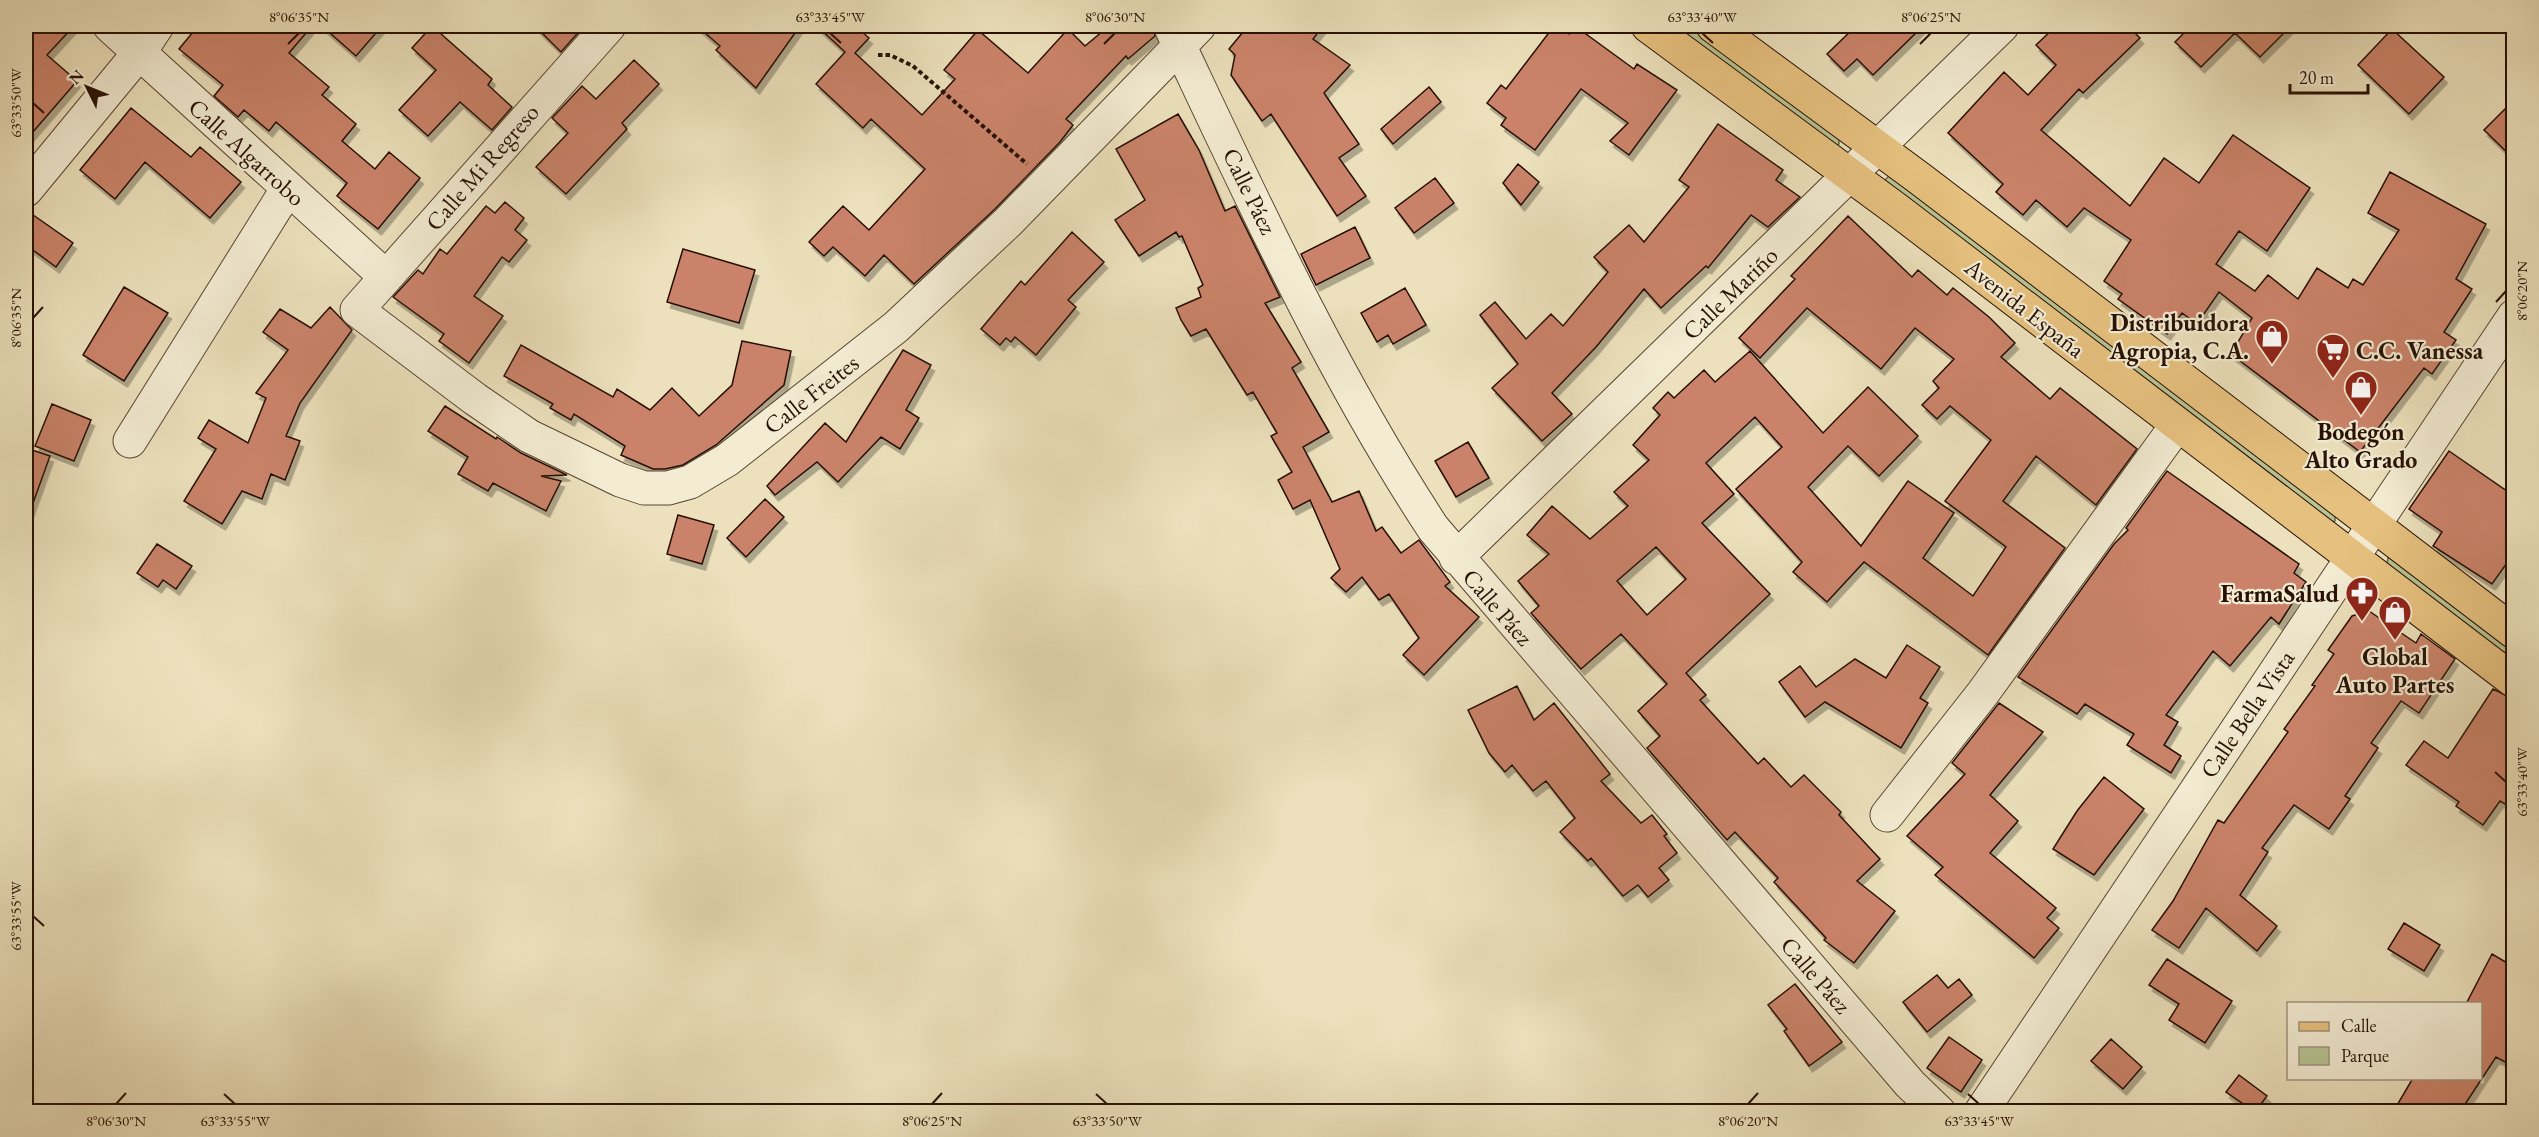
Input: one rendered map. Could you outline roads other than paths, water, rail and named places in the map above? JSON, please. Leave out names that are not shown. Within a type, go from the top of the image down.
[{"type":"main road","name":"Avenida España","points":[[1648,26],[1851,176],[2514,681]]},
{"type":"main road","name":"Avenida España","points":[[1713,26],[1878,148],[2514,632]]},
{"type":"street","name":"Calle Algarrobo","points":[[110,26],[386,277]]},
{"type":"street","points":[[26,190],[139,53],[157,26]]},
{"type":"street","name":"Calle Mi Regreso","points":[[357,310],[609,26]]},
{"type":"street","name":"Calle Mariño","points":[[1456,558],[1851,176],[2002,26]]},
{"type":"street","name":"Calle Freites","points":[[357,310],[475,399],[529,436],[620,480],[644,488],[668,488],[690,482],[727,460],[896,327],[1048,182],[1183,33]]},
{"type":"street","name":"Calle Páez","points":[[1183,33],[1315,325],[1402,481],[1456,558],[1910,1084],[1939,1112]]},
{"type":"street","points":[[130,441],[288,188]]},
{"type":"street","name":"Calle Bella Vista","points":[[1981,1112],[2514,316]]},
{"type":"street","points":[[1887,814],[1983,693],[2176,425]]},
{"type":"place","name":"Distribuidora Agropia, C.A.","points":[[2272,365]]},
{"type":"place","name":"C.C. Vanessa","points":[[2333,379]]},
{"type":"place","name":"Bodegón Alto Grado","points":[[2361,416]]},
{"type":"place","name":"FarmaSalud","points":[[2362,622]]},
{"type":"place","name":"Global Auto Partes","points":[[2395,641]]}]
